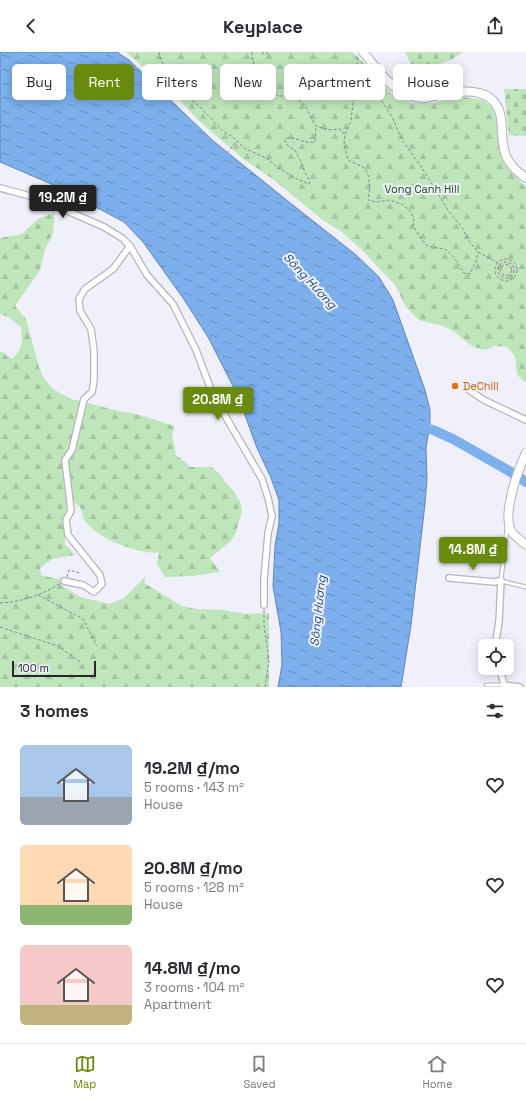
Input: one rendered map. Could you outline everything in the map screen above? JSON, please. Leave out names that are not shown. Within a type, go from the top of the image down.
[{"type":"street","points":[[362,52],[392,86],[408,95],[425,98],[462,91],[479,93],[489,97],[498,106],[502,118],[504,147],[507,158],[526,178]]},
{"type":"street","points":[[0,188],[30,196],[70,212],[104,227],[122,238],[130,246],[147,275],[173,304],[196,350],[214,395],[262,479],[268,498],[272,516],[264,580],[264,605]]},
{"type":"street","points":[[64,581],[83,585],[94,592],[102,584],[100,575],[68,535],[66,520],[71,511],[65,460],[72,450],[84,399],[92,392],[94,380],[94,351],[91,329],[80,311],[78,299],[85,289],[113,269],[130,246]]},
{"type":"street","points":[[469,390],[484,400],[526,420]]},
{"type":"street","points":[[524,457],[508,511],[508,521],[512,532],[526,545]]},
{"type":"street","points":[[449,578],[496,582],[501,580],[499,622],[496,639]]},
{"type":"street","points":[[502,675],[504,685],[520,687]]},
{"type":"lane","points":[[508,521],[501,580],[526,587]]},
{"type":"lane","points":[[486,685],[504,685]]},
{"type":"path","points":[[159,52],[160,58],[170,76],[188,97],[223,131],[244,148],[268,159],[278,168],[309,184],[310,182],[295,150],[288,146],[285,140],[286,138],[290,137],[309,144],[315,142],[316,126],[306,106],[298,100],[287,96],[279,96],[270,92],[255,68],[252,52]]},
{"type":"path","points":[[262,52],[263,54],[267,54],[268,52]]},
{"type":"path","points":[[478,252],[470,274],[464,273],[453,256],[445,249],[427,246],[424,243],[413,226],[414,219],[411,212],[402,204],[389,200],[377,202],[368,200],[370,190],[369,179],[364,169],[348,160],[344,144],[344,135],[351,121],[352,115],[358,55],[365,71],[394,119],[402,140],[448,210],[463,229],[468,240],[478,252],[498,265],[502,266],[505,264],[510,266],[510,273],[512,275]]},
{"type":"path","points":[[316,126],[328,130],[340,129],[344,135]]},
{"type":"path","points":[[227,152],[237,142]]},
{"type":"path","points":[[507,259],[513,262],[517,270],[514,277],[504,280],[496,274],[495,270],[500,261],[507,259]]},
{"type":"path","points":[[498,265],[506,262],[511,264],[514,270],[512,275],[506,278],[500,277]]},
{"type":"path","points":[[502,266],[500,271],[502,274],[505,275],[510,273]]},
{"type":"path","points":[[0,603],[9,603],[32,597],[51,589],[66,579],[69,570],[80,573]]},
{"type":"path","points":[[38,595],[83,619],[97,646]]},
{"type":"path","points":[[264,605],[264,626],[269,660],[265,687]]},
{"type":"path","points":[[0,627],[58,646],[80,662]]},
{"type":"green space","name":"Vong Canh Hill","points":[[126,52],[353,52],[364,64],[284,64],[284,100],[385,100],[385,87],[393,94],[393,100],[406,100],[412,103],[435,103],[444,100],[463,100],[464,97],[483,100],[493,108],[497,122],[499,151],[505,165],[526,186],[526,382],[518,376],[514,355],[507,347],[495,346],[485,350],[474,347],[444,326],[419,320],[406,307],[395,285],[362,250],[342,232],[324,221],[274,180],[242,158],[198,120],[179,100],[212,100],[212,64],[142,64],[142,66]]},
{"type":"green space","points":[[405,52],[463,52],[451,60],[439,64],[411,64]]},
{"type":"green space","points":[[504,89],[526,89],[526,136],[509,135]]},
{"type":"green space","points":[[55,212],[53,233],[45,250],[40,270],[15,306],[26,319],[43,377],[53,389],[71,399],[136,414],[175,426],[172,435],[176,455],[191,467],[211,467],[219,473],[234,491],[241,504],[242,511],[236,532],[231,541],[210,558],[220,572],[191,576],[165,577],[157,564],[159,553],[140,551],[130,548],[99,534],[85,521],[82,510],[72,501],[64,527],[65,544],[75,555],[52,559],[40,568],[41,575],[62,580],[61,585],[80,597],[110,604],[124,598],[146,576],[144,583],[182,606],[196,609],[224,610],[245,614],[269,613],[269,687],[0,687],[0,351],[12,359],[19,351],[22,341],[21,327],[8,317],[0,314],[0,238],[22,234],[38,219]]},
{"type":"water","name":"Sông Hương","points":[[0,52],[117,52],[133,64],[74,64],[74,100],[134,100],[134,65],[142,73],[142,100],[170,100],[212,140],[355,254],[379,277],[393,300],[425,390],[430,410],[430,424],[426,448],[427,479],[425,504],[411,625],[401,687],[278,687],[282,665],[281,632],[273,586],[275,546],[279,523],[279,500],[271,478],[257,448],[238,396],[208,337],[183,298],[143,242],[124,222],[56,186],[0,162]]},
{"type":"waterway","points":[[416,426],[433,430],[453,439],[526,482]]},
{"type":"place","name":"DeChill","points":[[455,386]]}]
